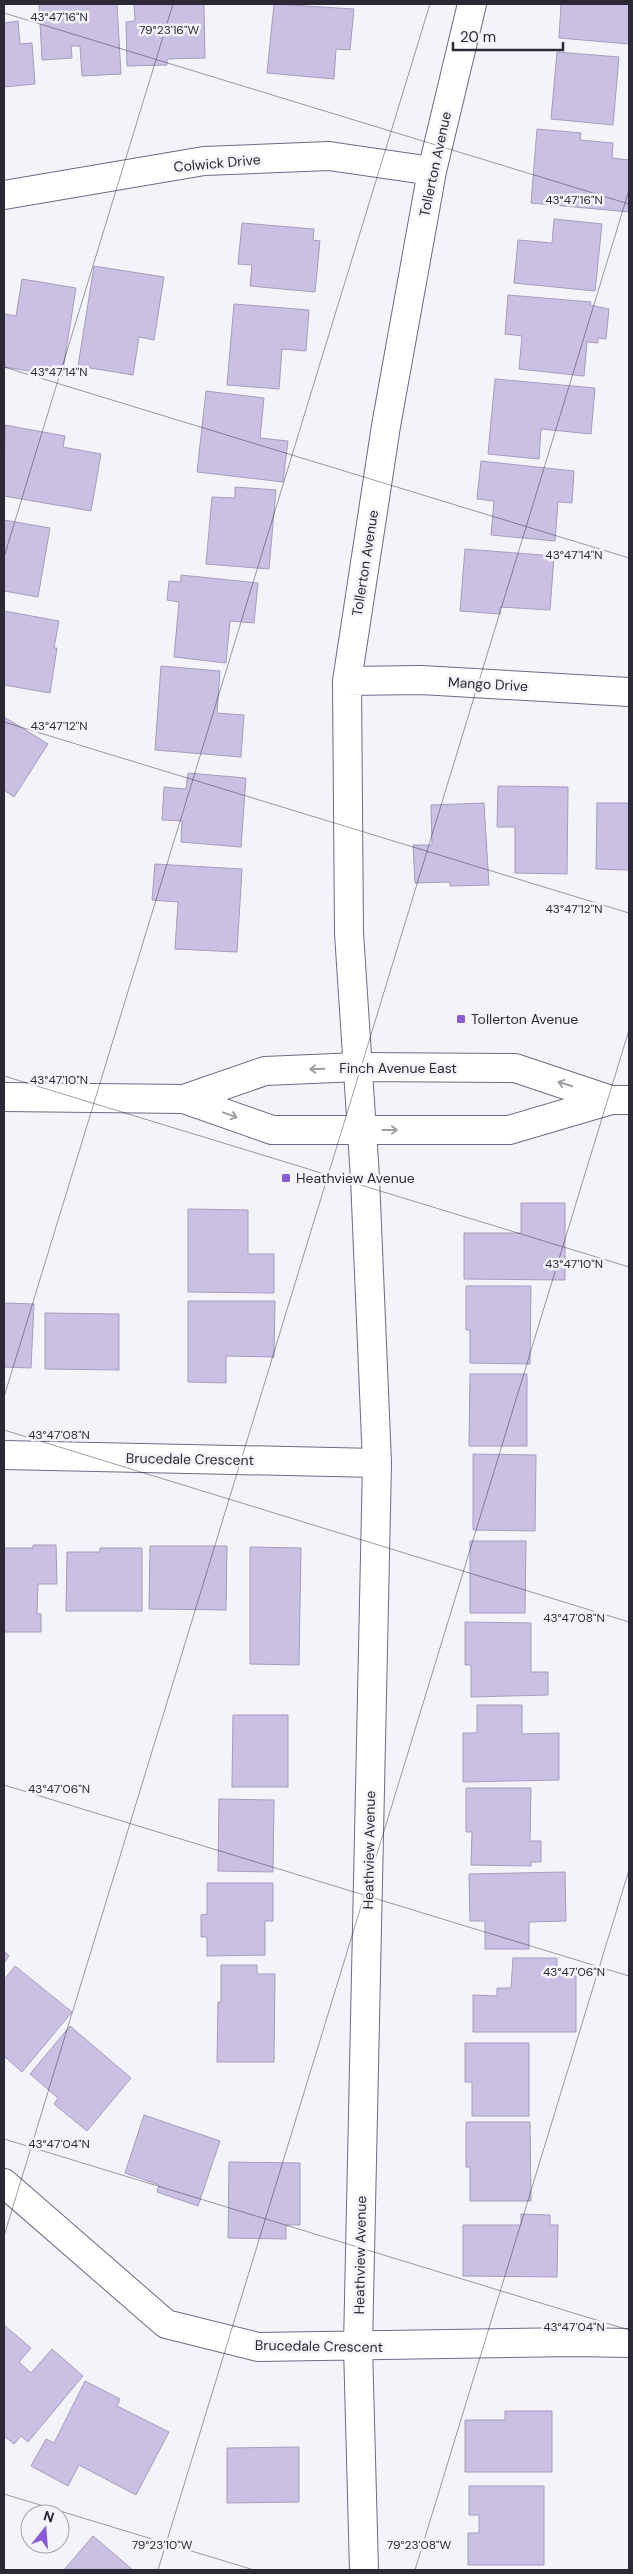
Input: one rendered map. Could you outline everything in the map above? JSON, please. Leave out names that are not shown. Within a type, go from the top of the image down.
[{"type":"street","name":"Tollerton Avenue","points":[[362,1130],[349,933],[347,681],[386,426],[432,172],[472,4]]},
{"type":"street","name":"Colwick Drive","points":[[4,195],[204,161],[329,156],[432,172]]},
{"type":"street","name":"Mango Drive","points":[[347,681],[421,680],[629,692]]},
{"type":"street","name":"Finch Avenue East","points":[[184,1099],[265,1071],[358,1067],[515,1068],[620,1100]]},
{"type":"street","name":"Finch Avenue East","points":[[4,1097],[184,1099],[272,1130],[509,1130],[620,1100]]},
{"type":"street","name":"Heathview Avenue","points":[[362,1130],[377,1463],[358,2346],[364,2570]]},
{"type":"street","name":"Brucedale Crescent","points":[[4,1455],[377,1463]]},
{"type":"street","name":"Brucedale Crescent","points":[[4,2183],[166,2324],[258,2347],[574,2342],[629,2344]]},
{"type":"building","points":[[39,4],[117,4],[121,74],[82,76],[80,46],[71,46],[72,58],[42,60]]},
{"type":"building","points":[[134,4],[204,4],[205,58],[167,59],[167,65],[127,66],[126,22],[135,21]]},
{"type":"building","points":[[274,4],[354,9],[350,50],[336,49],[334,79],[267,73]]},
{"type":"building","points":[[561,4],[629,4],[629,44],[559,38]]},
{"type":"building","points":[[18,21],[20,44],[32,43],[35,84],[4,87],[4,23]]},
{"type":"building","points":[[557,52],[619,57],[613,125],[551,119]]},
{"type":"building","points":[[537,129],[581,133],[580,140],[613,143],[612,158],[629,160],[629,212],[531,203]]},
{"type":"building","points":[[554,219],[602,224],[595,291],[514,283],[518,240],[552,243]]},
{"type":"building","points":[[242,223],[314,229],[313,240],[320,241],[315,292],[250,286],[252,265],[238,264]]},
{"type":"building","points":[[94,266],[164,277],[154,340],[139,337],[133,375],[78,366]]},
{"type":"building","points":[[22,279],[76,288],[62,376],[4,367],[4,314],[16,316]]},
{"type":"building","points":[[508,295],[591,302],[590,305],[609,309],[606,339],[598,338],[598,343],[587,342],[584,376],[519,369],[522,336],[505,334]]},
{"type":"building","points":[[234,304],[309,310],[306,351],[282,349],[279,389],[227,385]]},
{"type":"building","points":[[495,379],[595,388],[591,434],[541,429],[539,459],[488,454]]},
{"type":"building","points":[[206,391],[264,398],[260,438],[288,441],[283,482],[197,472]]},
{"type":"building","points":[[5,425],[65,436],[63,447],[101,454],[91,511],[4,496]]},
{"type":"building","points":[[481,461],[574,471],[572,503],[558,502],[555,541],[491,535],[494,501],[477,499]]},
{"type":"building","points":[[235,487],[276,490],[269,569],[206,564],[212,497],[235,498]]},
{"type":"building","points":[[4,520],[50,528],[38,597],[4,591]]},
{"type":"building","points":[[465,549],[554,556],[550,610],[500,607],[500,614],[460,611]]},
{"type":"building","points":[[181,575],[258,583],[254,623],[230,621],[226,663],[174,657],[179,602],[167,600],[169,581],[181,582]]},
{"type":"building","points":[[4,611],[59,621],[54,648],[57,648],[50,693],[4,685]]},
{"type":"building","points":[[161,666],[220,671],[217,713],[244,715],[241,757],[155,750]]},
{"type":"building","points":[[4,717],[48,744],[14,797],[4,790]]},
{"type":"building","points":[[188,773],[246,778],[241,847],[181,842],[182,821],[162,820],[164,787],[186,789]]},
{"type":"building","points":[[498,786],[568,787],[567,874],[515,873],[515,827],[497,827]]},
{"type":"building","points":[[484,803],[489,885],[450,886],[450,882],[415,883],[413,845],[432,845],[431,805]]},
{"type":"building","points":[[597,803],[629,803],[629,870],[596,869]]},
{"type":"building","points":[[155,864],[242,869],[237,952],[175,949],[178,902],[152,900]]},
{"type":"building","points":[[521,1203],[565,1203],[565,1280],[464,1279],[464,1233],[521,1233]]},
{"type":"building","points":[[188,1209],[248,1210],[248,1254],[274,1254],[274,1293],[188,1292]]},
{"type":"building","points":[[466,1286],[531,1286],[530,1364],[470,1363],[470,1330],[466,1330]]},
{"type":"building","points":[[188,1301],[275,1301],[274,1357],[226,1356],[226,1383],[188,1382]]},
{"type":"building","points":[[4,1303],[34,1304],[31,1368],[4,1367]]},
{"type":"building","points":[[45,1313],[119,1314],[119,1370],[45,1369]]},
{"type":"building","points":[[470,1374],[527,1374],[527,1446],[469,1446]]},
{"type":"building","points":[[473,1454],[536,1455],[535,1531],[473,1530]]},
{"type":"building","points":[[470,1541],[526,1541],[525,1613],[470,1613]]},
{"type":"building","points":[[33,1545],[56,1545],[57,1584],[38,1584],[37,1614],[41,1614],[41,1632],[4,1632],[4,1548],[33,1548]]},
{"type":"building","points":[[150,1546],[227,1546],[226,1610],[149,1609]]},
{"type":"building","points":[[250,1547],[301,1548],[299,1665],[250,1664]]},
{"type":"building","points":[[100,1548],[142,1548],[142,1611],[66,1611],[67,1552],[100,1552]]},
{"type":"building","points":[[465,1622],[531,1623],[531,1672],[548,1672],[548,1695],[471,1697],[471,1665],[465,1665]]},
{"type":"building","points":[[477,1705],[522,1705],[522,1734],[559,1733],[559,1780],[463,1782],[463,1733],[477,1733]]},
{"type":"building","points":[[233,1715],[288,1715],[288,1787],[232,1787]]},
{"type":"building","points":[[466,1788],[531,1788],[530,1841],[541,1841],[541,1862],[531,1862],[531,1866],[471,1865],[472,1832],[466,1832]]},
{"type":"building","points":[[219,1799],[274,1800],[273,1872],[218,1871]]},
{"type":"building","points":[[565,1872],[566,1921],[529,1922],[529,1949],[485,1949],[485,1921],[470,1921],[469,1874]]},
{"type":"building","points":[[207,1883],[273,1883],[273,1921],[265,1921],[265,1955],[207,1956],[207,1937],[201,1937],[201,1915],[207,1914]]},
{"type":"building","points":[[4,1951],[9,1956],[4,1963]]},
{"type":"building","points":[[513,1958],[557,1958],[557,1976],[576,1976],[576,2032],[473,2032],[473,1995],[497,1996],[497,1988],[511,1988]]},
{"type":"building","points":[[221,1965],[257,1965],[257,1974],[275,1974],[274,2062],[217,2062],[218,2002],[221,2002]]},
{"type":"building","points":[[15,1966],[72,2012],[22,2072],[4,2056],[4,1980]]},
{"type":"building","points":[[70,2026],[131,2078],[87,2131],[54,2104],[58,2098],[30,2074]]},
{"type":"building","points":[[465,2043],[529,2043],[529,2116],[472,2116],[472,2082],[465,2082]]},
{"type":"building","points":[[144,2115],[220,2141],[198,2206],[157,2192],[159,2185],[125,2173]]},
{"type":"building","points":[[466,2122],[530,2122],[531,2201],[470,2201],[470,2167],[466,2167]]},
{"type":"building","points":[[229,2162],[300,2163],[300,2225],[286,2225],[286,2239],[228,2238]]},
{"type":"building","points":[[521,2214],[550,2215],[550,2225],[558,2225],[557,2277],[463,2276],[463,2225],[521,2225]]},
{"type":"building","points":[[4,2325],[31,2348],[19,2362],[31,2373],[52,2349],[83,2376],[28,2442],[21,2436],[14,2444],[4,2436]]},
{"type":"building","points":[[85,2381],[120,2399],[117,2406],[169,2432],[136,2495],[79,2465],[68,2486],[31,2466],[46,2439],[54,2443]]},
{"type":"building","points":[[505,2411],[552,2411],[552,2472],[465,2472],[465,2420],[505,2420]]},
{"type":"building","points":[[299,2447],[299,2502],[227,2503],[227,2448]]},
{"type":"building","points":[[469,2486],[544,2486],[544,2565],[468,2565],[468,2533],[479,2533],[479,2515],[469,2515]]},
{"type":"building","points":[[93,2536],[133,2570],[64,2570]]},
{"type":"place","name":"Tollerton Avenue","points":[[461,1019]]},
{"type":"place","name":"Heathview Avenue","points":[[286,1178]]}]
